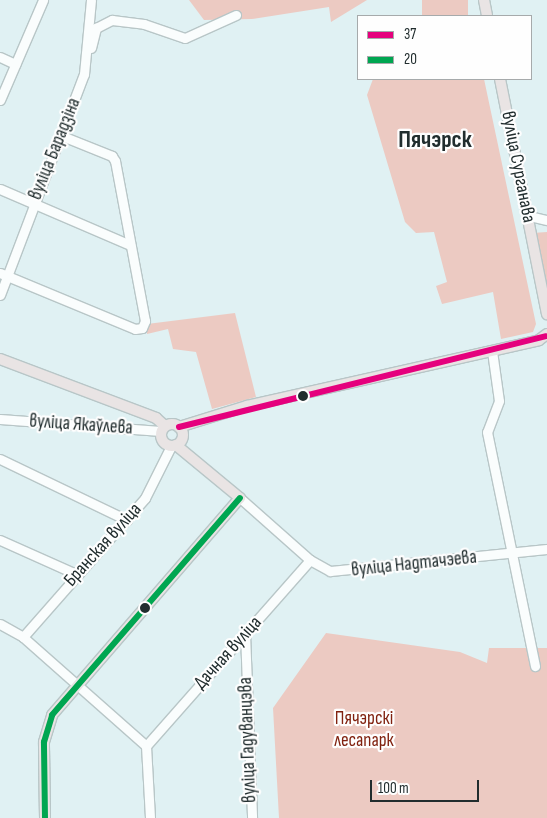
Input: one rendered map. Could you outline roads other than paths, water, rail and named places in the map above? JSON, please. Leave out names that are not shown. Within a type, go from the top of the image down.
[{"type":"main road","points":[[484,0],[487,15]]},
{"type":"main road","name":"вуліца Сурганава","points":[[500,80],[529,216],[547,314]]},
{"type":"main road","points":[[164,428],[179,427],[247,406],[492,351],[547,336]]},
{"type":"main road","points":[[0,359],[156,418],[164,428],[162,441],[173,446],[183,437],[179,427]]},
{"type":"main road","name":"вуліца Надтачэева","points":[[173,446],[240,498]]},
{"type":"main road","points":[[45,818],[46,727],[77,685],[240,498]]},
{"type":"street","points":[[0,100],[43,0]]},
{"type":"street","name":"вуліца Барадзіна","points":[[0,294],[3,274],[62,136],[87,60],[91,0]]},
{"type":"street","points":[[87,60],[96,28],[112,20],[144,24],[185,38],[236,15]]},
{"type":"street","points":[[0,57],[15,64]]},
{"type":"street","points":[[3,274],[135,330],[142,328],[145,321],[112,156],[62,136]]},
{"type":"street","points":[[0,189],[130,245]]},
{"type":"street","points":[[529,216],[547,220]]},
{"type":"street","points":[[492,351],[499,401],[487,432],[535,666]]},
{"type":"street","name":"вуліца Якаўлева","points":[[0,419],[164,428]]},
{"type":"street","name":"Бранская вуліца","points":[[23,637],[76,574],[126,520],[162,470],[173,446]]},
{"type":"street","points":[[0,459],[126,520]]},
{"type":"street","name":"вуліца Надтачэева","points":[[240,498],[310,560],[345,572],[547,549]]},
{"type":"street","points":[[0,540],[76,574]]},
{"type":"street","name":"Дачная вуліца","points":[[146,746],[310,560]]},
{"type":"street","points":[[0,624],[23,637],[146,746],[150,818]]},
{"type":"street","name":"вуліца Гадуванцэва","points":[[245,633],[252,818]]},
{"type":"district","name":"Пячэрск","points":[[435,140]]},
{"type":"park label","name":"Пячэрскі лесапарк","points":[[364,730]]}]
